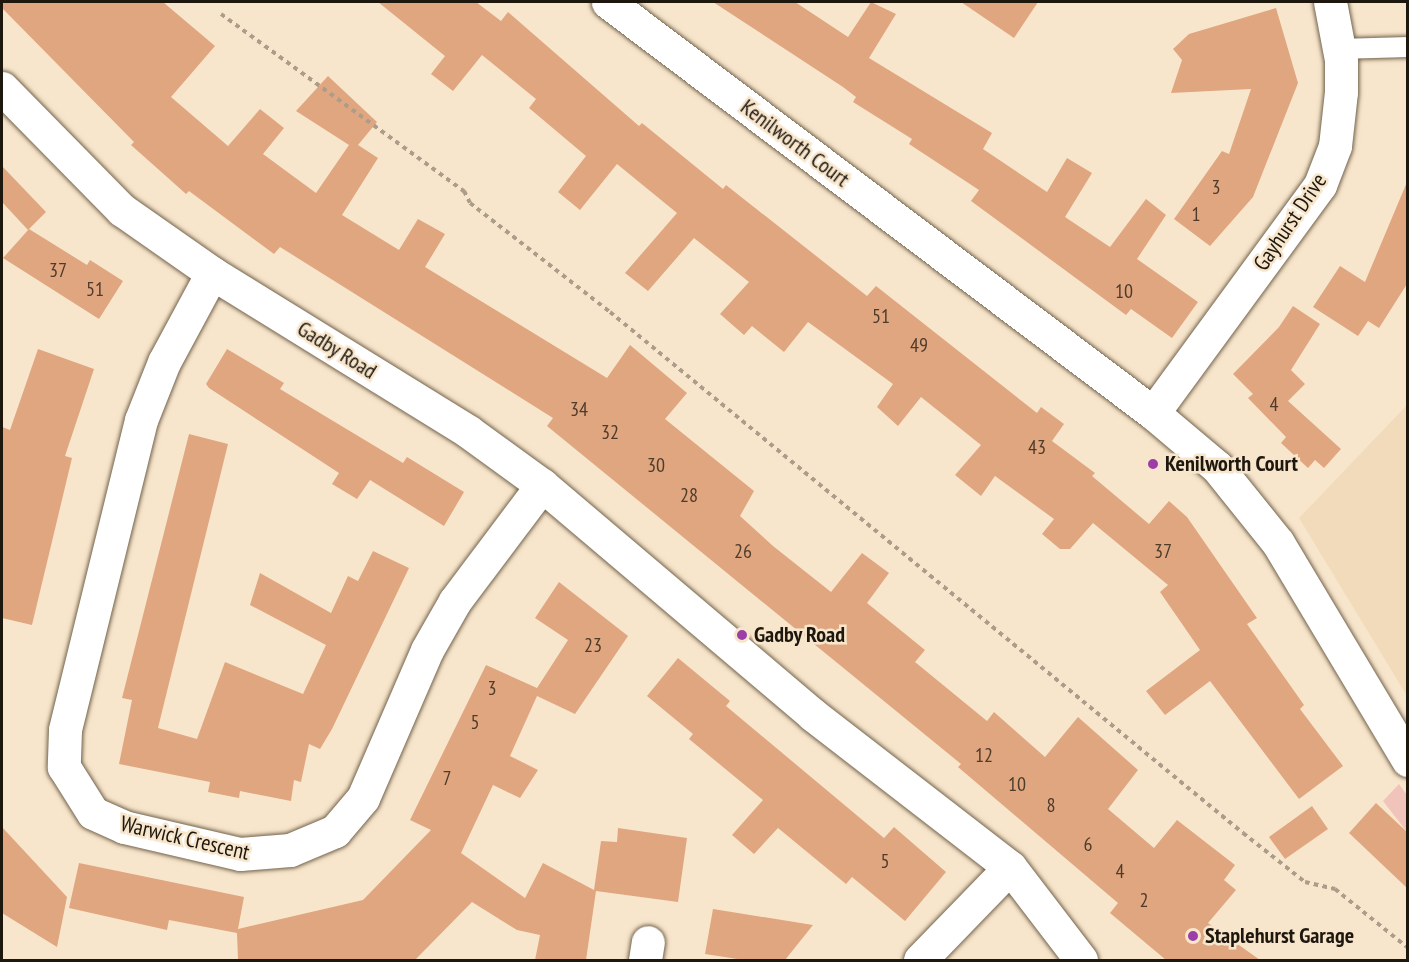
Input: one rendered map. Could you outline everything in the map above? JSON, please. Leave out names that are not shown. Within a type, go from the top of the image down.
[{"type":"street","name":"Kenilworth Court","points":[[608,2],[1153,413],[1217,467],[1278,543],[1407,760]]},
{"type":"street","name":"Gayhurst Drive","points":[[1153,413],[1320,185],[1335,146],[1339,49],[1330,2]]},
{"type":"street","name":"Gadby Road","points":[[2,88],[122,210],[212,273],[469,432],[542,485],[813,715],[1010,867],[1081,960]]},
{"type":"street","name":"Warwick Crescent","points":[[212,273],[164,362],[141,420],[65,730],[64,767],[93,813],[124,827],[240,855],[290,850],[335,831],[363,798],[426,650],[455,601],[542,485]]},
{"type":"street","points":[[920,960],[1010,867]]},
{"type":"lane","points":[[1339,49],[1407,47]]},
{"type":"path","points":[[221,14],[464,191],[470,203],[610,312],[1252,840],[1305,882],[1335,889],[1407,948]]},
{"type":"shaded area","points":[[1407,405],[1407,696],[1299,518]]},
{"type":"shaded area","points":[[1399,784],[1407,795],[1407,832],[1383,801]]},
{"type":"building","points":[[2,2],[163,2],[215,46],[171,97],[228,146],[260,109],[284,128],[263,154],[316,193],[349,145],[296,111],[328,76],[377,122],[358,145],[378,158],[342,215],[399,250],[418,219],[445,234],[425,267],[607,378],[630,345],[687,393],[665,419],[754,491],[740,516],[773,546],[831,592],[862,553],[889,573],[867,603],[925,650],[915,662],[987,721],[994,712],[1045,757],[1078,717],[1138,770],[1108,809],[1154,848],[1177,820],[1235,865],[1224,880],[1236,890],[1208,923],[1260,960],[1166,960],[1110,913],[1118,903],[958,767],[961,764],[547,426],[553,418],[280,247],[274,254],[189,191],[186,194],[131,145],[134,142],[2,8]]},
{"type":"building","points":[[378,2],[476,2],[501,21],[508,12],[639,126],[642,123],[723,189],[726,185],[867,296],[876,286],[1037,413],[1041,407],[1064,424],[1052,441],[1095,473],[1092,476],[1149,524],[1169,501],[1187,517],[1257,618],[1247,624],[1304,705],[1300,709],[1343,766],[1299,799],[1210,681],[1165,715],[1146,691],[1200,650],[1160,592],[1168,585],[1093,523],[1070,549],[1060,549],[1042,534],[1054,519],[995,476],[981,496],[955,475],[981,445],[921,397],[898,426],[877,407],[893,384],[808,322],[784,352],[752,326],[744,335],[720,314],[749,282],[694,238],[648,291],[625,273],[677,213],[617,164],[580,210],[558,192],[586,156],[529,108],[536,99],[482,55],[453,91],[431,74],[445,56]]},
{"type":"building","points":[[713,2],[795,2],[848,37],[871,2],[896,14],[869,58],[992,133],[983,149],[1047,192],[1067,158],[1092,173],[1065,217],[1110,247],[1146,199],[1166,215],[1137,259],[1198,302],[1172,338],[1131,309],[1126,315],[971,201],[979,190],[909,144],[912,139],[853,102],[856,97],[843,87]]},
{"type":"building","points":[[961,2],[1038,2],[1014,38]]},
{"type":"building","points":[[1276,8],[1298,83],[1253,197],[1210,246],[1174,219],[1222,151],[1229,154],[1251,89],[1171,93],[1182,60],[1173,49],[1189,34]]},
{"type":"building","points":[[2,166],[46,212],[28,230],[2,202]]},
{"type":"building","points":[[1407,182],[1407,284],[1379,328],[1368,321],[1358,336],[1313,307],[1340,266],[1365,282]]},
{"type":"building","points":[[29,229],[87,265],[90,260],[123,281],[99,319],[3,258]]},
{"type":"building","points":[[1293,306],[1320,324],[1291,370],[1305,384],[1288,401],[1341,449],[1324,468],[1315,460],[1308,468],[1281,443],[1286,437],[1248,398],[1253,394],[1233,374],[1279,327]]},
{"type":"building","points":[[38,349],[94,369],[65,456],[72,458],[32,625],[2,618],[2,427],[10,430]]},
{"type":"building","points":[[227,349],[284,383],[280,389],[403,463],[407,457],[464,492],[444,526],[370,480],[357,499],[332,484],[339,473],[209,388],[206,384]]},
{"type":"building","points":[[189,434],[228,444],[158,728],[197,739],[225,662],[303,694],[326,645],[250,605],[260,573],[331,613],[348,576],[358,581],[373,551],[409,568],[332,729],[320,749],[309,744],[301,782],[294,780],[291,801],[240,791],[239,798],[208,792],[210,782],[119,764],[132,700],[122,698]]},
{"type":"building","points":[[559,582],[628,636],[575,714],[537,696],[510,756],[538,770],[520,798],[493,785],[461,853],[525,898],[543,863],[594,890],[601,841],[617,842],[618,828],[687,838],[678,902],[596,891],[586,960],[535,960],[540,935],[517,930],[472,902],[415,960],[238,960],[237,933],[169,920],[167,930],[69,908],[79,863],[244,897],[238,929],[363,900],[431,830],[410,820],[486,665],[537,688],[568,640],[535,618]]},
{"type":"building","points":[[678,658],[730,701],[726,706],[884,838],[894,827],[946,872],[905,921],[852,877],[846,884],[778,828],[754,854],[732,835],[763,800],[689,739],[693,734],[647,696]]},
{"type":"building","points":[[1376,803],[1407,832],[1407,888],[1349,833]]},
{"type":"building","points":[[1312,806],[1328,829],[1285,859],[1269,837]]},
{"type":"building","points":[[2,827],[67,897],[57,947],[2,913]]},
{"type":"building","points":[[713,909],[813,925],[785,960],[744,960],[705,954]]},
{"type":"place","name":"Kenilworth Court","points":[[1153,464]]},
{"type":"place","name":"Gadby Road","points":[[742,635]]},
{"type":"place","name":"Staplehurst Garage","points":[[1193,936]]}]
